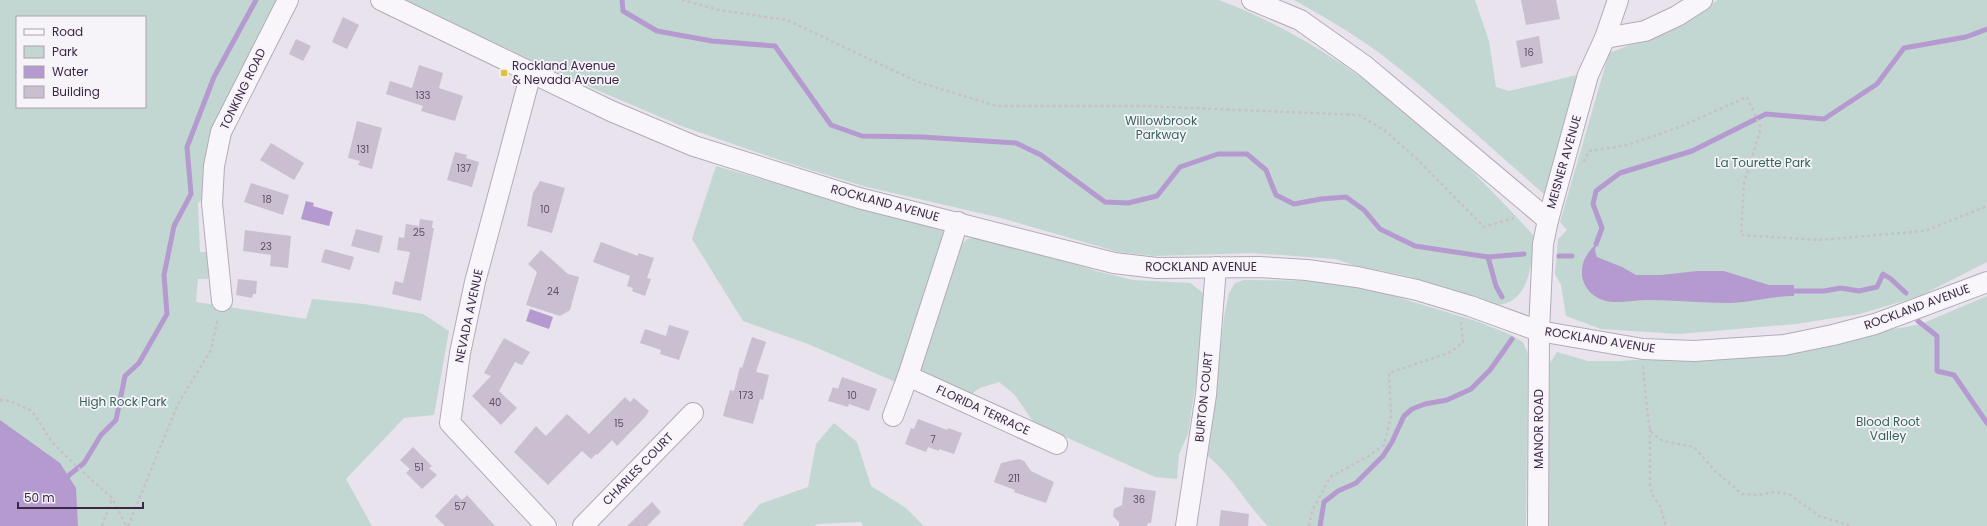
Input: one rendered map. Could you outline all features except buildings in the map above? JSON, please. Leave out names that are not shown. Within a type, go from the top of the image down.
[{"type":"street","name":"TONKING ROAD","points":[[222,301],[212,203],[214,166],[222,132],[288,0]]},
{"type":"street","name":"ROCKLAND AVENUE","points":[[381,0],[611,111],[714,153],[859,198],[1114,263],[1157,268],[1259,267],[1307,270],[1357,277],[1417,290],[1470,306],[1539,331],[1643,349],[1694,351],[1784,345],[1833,335],[1875,324],[1945,299],[1984,282]]},
{"type":"street","points":[[1252,0],[1300,20],[1365,66],[1548,220]]},
{"type":"street","name":"MEISNER AVENUE","points":[[1539,331],[1544,244],[1548,220],[1588,75],[1605,38],[1618,0]]},
{"type":"street","points":[[1605,38],[1645,31],[1677,16],[1702,0]]},
{"type":"street","name":"NEVADA AVENUE","points":[[531,73],[475,282],[460,354],[450,423],[546,526]]},
{"type":"street","points":[[893,416],[908,376],[958,222]]},
{"type":"street","name":"BURTON COURT","points":[[1186,526],[1206,395],[1216,267]]},
{"type":"street","name":"MANOR ROAD","points":[[1538,526],[1539,331]]},
{"type":"street","name":"FLORIDA TERRACE","points":[[908,376],[1057,444]]},
{"type":"street","name":"CHARLES COURT","points":[[583,526],[693,413]]},
{"type":"path","points":[[682,0],[719,10],[787,20],[918,82],[997,106],[1144,106],[1359,115],[1384,130],[1417,159],[1484,227],[1514,218]]},
{"type":"path","points":[[1583,165],[1589,151],[1627,145],[1677,128],[1747,97],[1754,109],[1761,128],[1744,183],[1742,235],[1818,240],[1925,231],[1987,206]]},
{"type":"path","points":[[127,526],[178,404],[211,350],[222,301]]},
{"type":"path","points":[[1309,526],[1312,511],[1330,477],[1367,457],[1384,445],[1391,416],[1389,373],[1451,352],[1463,342],[1461,320]]},
{"type":"path","points":[[1643,364],[1650,429],[1650,484],[1652,494],[1660,506],[1666,526]]},
{"type":"path","points":[[0,400],[10,401],[32,411],[52,442],[112,498],[127,526]]},
{"type":"path","points":[[1650,429],[1653,434],[1663,441],[1694,447],[1715,471],[1742,494],[1758,495],[1774,492],[1789,494],[1819,516],[1852,526]]},
{"type":"path","points":[[102,526],[112,498]]},
{"type":"green space","name":"High Rock Park","points":[[0,0],[282,0],[205,197],[198,203],[200,252],[209,252],[211,275],[207,279],[198,279],[196,302],[306,319],[312,299],[364,304],[423,314],[449,331],[434,415],[404,418],[346,479],[372,526],[0,526]]},
{"type":"green space","name":"Willowbrook Parkway","points":[[403,0],[1219,0],[1265,20],[1309,43],[1351,70],[1390,99],[1428,131],[1465,165],[1534,236],[1530,269],[1527,280],[1516,298],[1507,303],[1495,305],[1407,276],[1353,265],[1335,259],[1251,253],[1155,256],[1118,252],[1001,218],[863,186],[791,164],[684,127],[592,88]]},
{"type":"green space","points":[[1294,0],[1475,0],[1489,41],[1496,87],[1509,91],[1577,75],[1545,195],[1403,71],[1350,33]]},
{"type":"green space","name":"La Tourette Park","points":[[1718,0],[1987,0],[1987,262],[1920,296],[1860,314],[1796,324],[1679,334],[1601,329],[1566,316],[1561,285],[1555,274],[1558,239],[1567,230],[1560,222],[1609,53],[1665,31]]},
{"type":"green space","points":[[716,166],[943,231],[939,259],[898,383],[808,344],[743,321],[692,239]]},
{"type":"green space","points":[[974,238],[1032,249],[1096,271],[1133,280],[1190,283],[1202,292],[1205,299],[1206,315],[1188,434],[1179,454],[1177,479],[1155,477],[1034,423],[1015,395],[999,382],[980,388],[966,398],[919,372],[962,244],[967,239]]},
{"type":"green space","points":[[1244,280],[1319,281],[1374,290],[1476,321],[1509,334],[1523,342],[1528,354],[1526,526],[1268,526],[1232,481],[1208,456],[1224,317],[1229,293],[1235,283]]},
{"type":"green space","name":"Blood Root Valley","points":[[1987,296],[1987,526],[1548,526],[1550,363],[1557,352],[1588,361],[1619,361],[1769,352],[1921,324]]},
{"type":"green space","points":[[834,423],[857,442],[871,486],[906,508],[924,526],[863,526],[861,522],[817,524],[814,526],[744,526],[743,524],[760,504],[808,487],[816,444]]},
{"type":"water","points":[[306,201],[314,203],[313,206],[333,212],[329,226],[301,219]]},
{"type":"water","points":[[1596,244],[1595,251],[1597,257],[1622,267],[1636,275],[1661,275],[1697,271],[1724,271],[1769,285],[1794,285],[1794,296],[1728,303],[1658,300],[1616,302],[1601,300],[1590,292],[1585,285],[1582,276],[1582,266],[1585,258]]},
{"type":"water","points":[[530,309],[553,317],[549,329],[526,321]]},
{"type":"water","points":[[0,420],[60,463],[76,488],[78,526],[0,526]]},
{"type":"waterway","points":[[68,476],[84,463],[101,435],[116,420],[125,376],[139,363],[167,314],[164,275],[174,226],[191,194],[187,147],[214,77],[256,0]]},
{"type":"waterway","points":[[622,0],[623,11],[657,31],[712,41],[775,46],[831,125],[862,136],[922,137],[1016,143],[1041,155],[1105,202],[1128,203],[1157,196],[1180,167],[1218,154],[1247,154],[1266,170],[1276,195],[1294,204],[1321,199],[1346,197],[1364,210],[1380,229],[1415,246],[1488,257],[1524,254]]},
{"type":"waterway","points":[[1596,244],[1602,228],[1593,204],[1596,191],[1620,173],[1692,151],[1766,114],[1824,119],[1877,84],[1904,48],[1966,37],[1987,29]]},
{"type":"waterway","points":[[1559,256],[1572,256]]},
{"type":"waterway","points":[[1488,257],[1496,286],[1502,297]]},
{"type":"waterway","points":[[1794,291],[1824,291],[1841,288],[1859,291],[1877,287],[1883,274],[1891,279],[1906,293]]},
{"type":"waterway","points":[[1918,321],[1937,336],[1937,371],[1954,375],[1987,423]]},
{"type":"waterway","points":[[1320,526],[1324,502],[1338,491],[1356,483],[1383,456],[1392,442],[1404,416],[1412,409],[1425,404],[1447,400],[1471,389],[1490,370],[1512,339]]},
{"type":"place","name":"Rockland Avenue & Nevada Avenue","points":[[504,73]]}]
